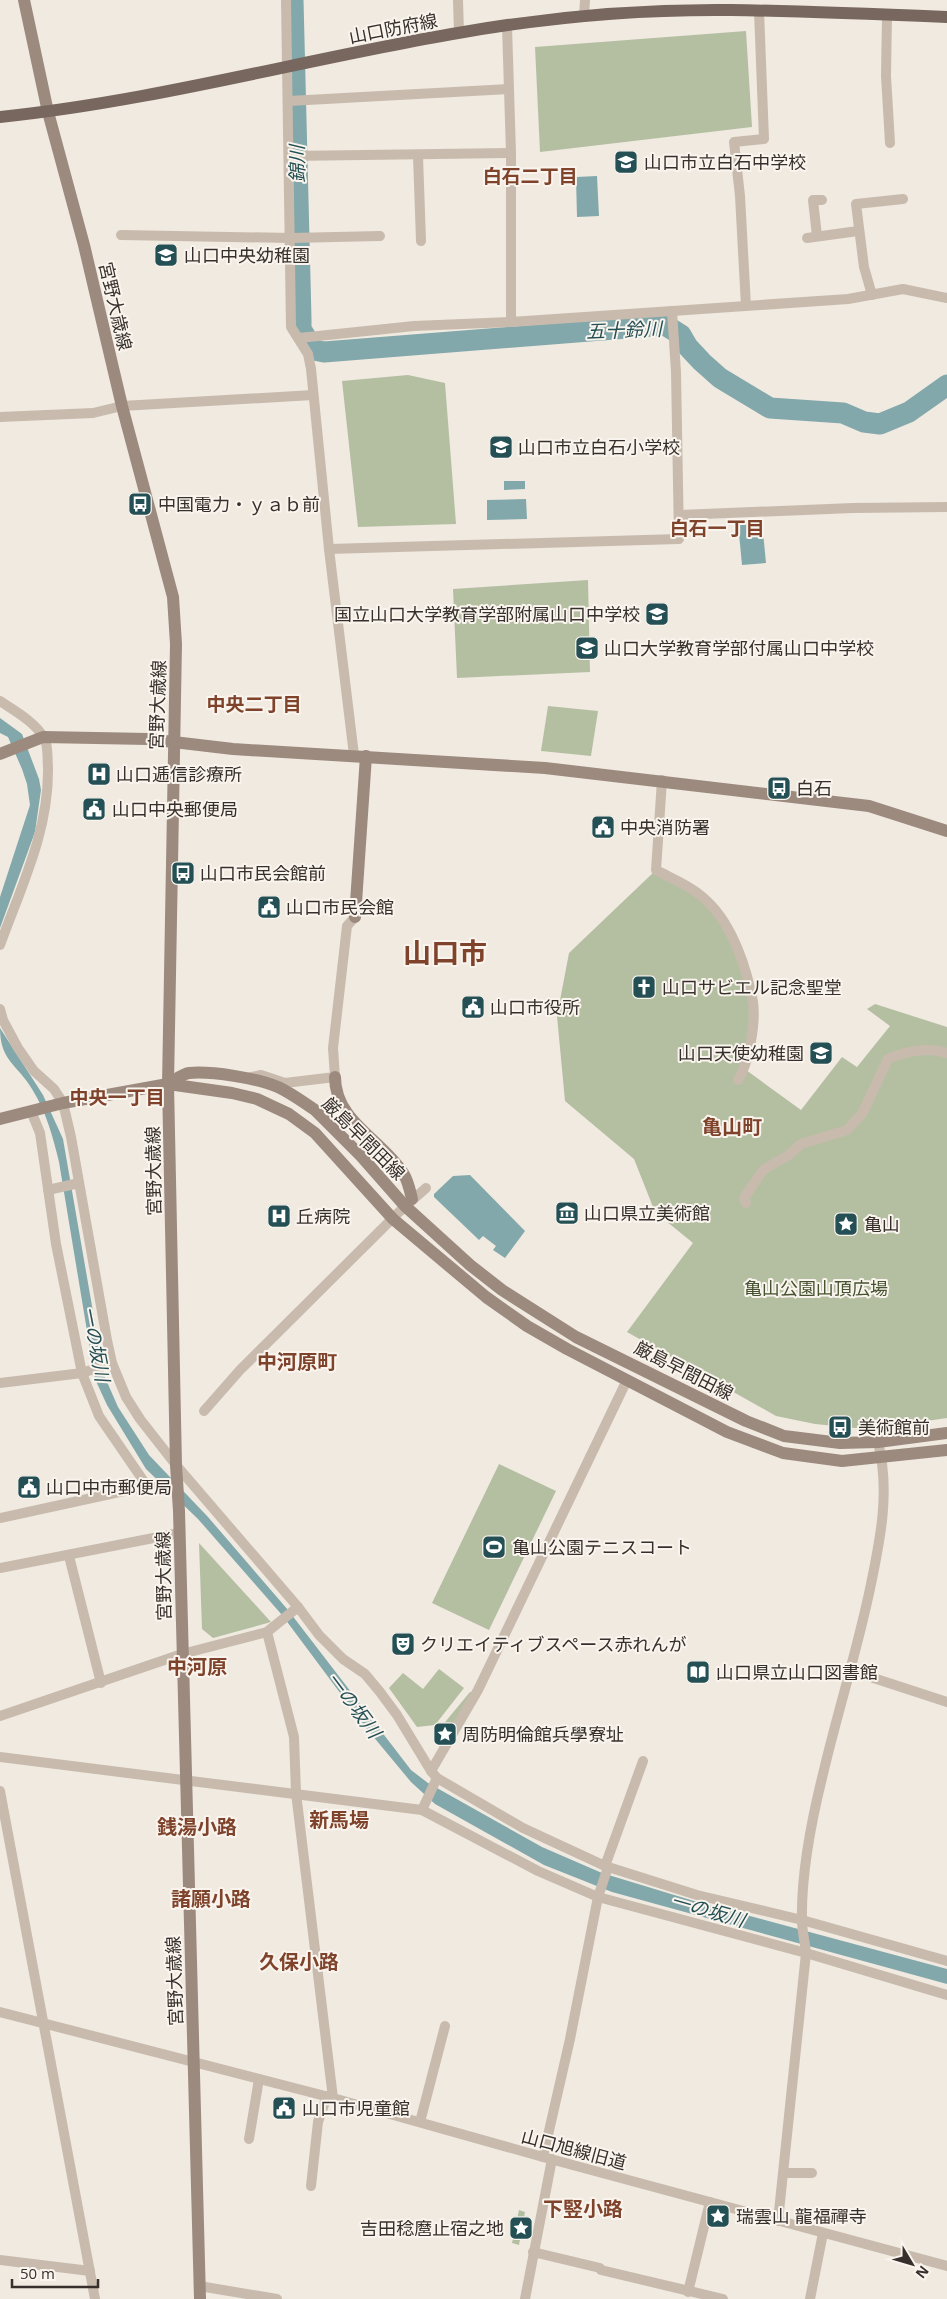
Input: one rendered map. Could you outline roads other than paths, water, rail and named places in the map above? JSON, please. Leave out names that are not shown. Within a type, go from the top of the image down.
[{"type":"main road","name":"宮野大歳線","points":[[24,0],[48,112],[84,245],[122,406],[173,597],[176,644],[168,1084],[176,1465],[179,1504],[200,2293]]},
{"type":"main road","name":"山口防府線","points":[[0,117],[48,112],[198,85],[459,32],[584,16],[662,12],[759,11],[947,16]]},
{"type":"main road","points":[[0,754],[39,738],[148,739],[233,749],[360,755],[545,768],[662,780],[869,806],[947,831]]},
{"type":"main road","points":[[355,917],[360,755]]},
{"type":"main road","name":"厳島早間田線","points":[[168,1084],[187,1073],[243,1079],[277,1087],[315,1110],[470,1265],[502,1290],[576,1337],[746,1422],[784,1436],[816,1442],[878,1442],[947,1433]]},
{"type":"main road","points":[[335,1077],[335,1090],[344,1111],[404,1173],[409,1203]]},
{"type":"main road","points":[[0,1119],[62,1104],[168,1084]]},
{"type":"main road","name":"厳島早間田線","points":[[168,1084],[232,1093],[257,1099],[289,1114],[315,1133],[337,1155],[393,1219],[440,1261],[527,1326],[566,1349],[727,1432],[783,1453],[842,1461],[918,1451],[947,1450]]},
{"type":"street","points":[[286,0],[294,65],[289,102],[291,328],[308,354],[329,549],[360,755]]},
{"type":"street","points":[[458,0],[459,32]]},
{"type":"street","points":[[584,16],[585,0]]},
{"type":"street","points":[[746,306],[740,196],[734,142],[764,139],[759,11]]},
{"type":"street","points":[[888,15],[886,76],[890,143]]},
{"type":"street","points":[[507,26],[512,154],[511,322]]},
{"type":"street","points":[[289,102],[509,89]]},
{"type":"street","points":[[290,156],[512,154]]},
{"type":"street","points":[[418,156],[421,241]]},
{"type":"street","points":[[872,295],[864,266],[856,204],[903,199]]},
{"type":"street","points":[[822,200],[813,200],[812,237],[858,231]]},
{"type":"street","points":[[121,235],[291,238],[380,236]]},
{"type":"street","points":[[299,338],[414,326],[672,315],[746,306],[848,299],[903,289],[947,298]]},
{"type":"street","points":[[329,549],[679,540],[675,343],[672,315]]},
{"type":"street","points":[[0,418],[93,413],[122,406],[313,395]]},
{"type":"street","points":[[679,515],[853,508],[947,507]]},
{"type":"street","points":[[0,701],[26,719],[47,747],[48,779],[47,802],[41,834],[0,945]]},
{"type":"street","points":[[662,780],[656,870],[693,889],[710,904],[731,934],[747,977],[753,1004],[752,1026],[745,1068],[738,1080]]},
{"type":"street","points":[[243,1079],[261,1075],[285,1083],[335,1077],[333,1048],[347,926],[355,917]]},
{"type":"street","points":[[0,1009],[3,1020],[18,1048],[34,1071],[54,1089],[62,1104],[112,1363],[126,1397],[176,1465],[296,1609],[343,1659],[365,1674],[380,1692],[397,1715],[434,1777],[523,1828],[607,1868],[947,1962]]},
{"type":"street","points":[[746,1203],[744,1198],[747,1192],[763,1170],[789,1155],[801,1144],[847,1130],[862,1114],[888,1058],[899,1054],[920,1051],[947,1053]]},
{"type":"street","points":[[32,1111],[40,1133],[53,1189],[56,1244],[84,1372],[99,1416],[119,1448],[147,1486]]},
{"type":"street","points":[[53,1189],[76,1183]]},
{"type":"street","points":[[204,1411],[240,1370],[426,1188]]},
{"type":"street","points":[[0,1383],[84,1372],[112,1363]]},
{"type":"street","points":[[423,1808],[434,1777],[478,1690],[627,1380]]},
{"type":"street","points":[[778,2221],[806,1951],[802,1923],[811,1832],[823,1774],[852,1671],[883,1524],[884,1477],[878,1442]]},
{"type":"street","points":[[0,1518],[147,1486],[177,1485]]},
{"type":"street","points":[[0,1568],[179,1533]]},
{"type":"street","points":[[69,1556],[101,1683]]},
{"type":"street","points":[[0,1716],[182,1654],[267,1632],[296,1609]]},
{"type":"street","points":[[267,1632],[294,1737],[296,1793],[330,2097],[318,2122],[311,2186]]},
{"type":"street","points":[[852,1671],[947,1702]]},
{"type":"street","points":[[0,1757],[423,1808],[538,1871],[599,1895],[806,1951],[947,1995]]},
{"type":"street","points":[[525,2299],[548,2158],[599,1895],[643,1761]]},
{"type":"street","points":[[0,1791],[95,2299]]},
{"type":"street","name":"山口旭線旧道","points":[[0,2012],[330,2097],[947,2266]]},
{"type":"street","points":[[420,2122],[445,2026]]},
{"type":"street","points":[[250,2139],[258,2079]]},
{"type":"street","points":[[784,2173],[812,2173]]},
{"type":"street","points":[[681,2294],[710,2202]]},
{"type":"street","points":[[810,2299],[823,2233]]},
{"type":"street","points":[[533,2252],[572,2260],[681,2294],[723,2299]]},
{"type":"street","points":[[0,2260],[90,2271]]},
{"type":"street","points":[[200,2293],[277,2299]]},
{"type":"water","points":[[597,176],[599,216],[577,217],[576,177]]},
{"type":"water","points":[[504,481],[525,481],[525,489],[504,490]]},
{"type":"water","points":[[526,499],[527,519],[487,520],[487,500]]},
{"type":"water","points":[[762,522],[766,563],[742,565],[738,523]]},
{"type":"water","points":[[0,718],[22,734],[39,779],[41,790],[35,832],[0,928],[0,897],[30,805],[27,784],[22,769],[8,737],[0,733]]},
{"type":"water","name":"一の坂川","points":[[0,1028],[43,1095],[63,1139],[104,1375],[118,1407],[149,1455],[208,1517],[288,1610],[411,1770],[428,1783],[542,1847],[602,1873],[694,1901],[947,1969],[947,1984],[612,1892],[544,1865],[435,1804],[411,1782],[367,1729],[282,1615],[198,1519],[146,1469],[107,1405],[95,1379],[59,1162],[54,1143],[37,1097],[6,1055]]},
{"type":"water","points":[[470,1175],[525,1231],[505,1258],[493,1250],[496,1246],[483,1236],[479,1240],[434,1197],[434,1194],[453,1176]]},
{"type":"waterway","name":"五十鈴川","points":[[293,0],[301,329],[314,350],[324,352],[665,325],[681,335],[688,347],[720,378],[770,408],[843,413],[864,422],[880,424],[909,412],[947,385]]},
{"type":"place","name":"山口市立白石中学校","points":[[626,162]]},
{"type":"place","name":"山口中央幼稚園","points":[[166,255]]},
{"type":"place","name":"山口市立白石小学校","points":[[501,447]]},
{"type":"place","name":"中国電力・ｙａｂ前","points":[[140,504]]},
{"type":"place","name":"国立山口大学教育学部附属山口中学校","points":[[657,614]]},
{"type":"place","name":"山口大学教育学部付属山口中学校","points":[[587,648]]},
{"type":"place","name":"山口逓信診療所","points":[[99,774]]},
{"type":"place","name":"白石","points":[[779,788]]},
{"type":"place","name":"山口中央郵便局","points":[[94,809]]},
{"type":"place","name":"中央消防署","points":[[603,827]]},
{"type":"place","name":"山口市民会館前","points":[[183,873]]},
{"type":"place","name":"山口市民会館","points":[[269,907]]},
{"type":"place","name":"山口サビエル記念聖堂","points":[[644,987]]},
{"type":"place","name":"山口市役所","points":[[473,1007]]},
{"type":"place","name":"山口天使幼稚園","points":[[821,1053]]},
{"type":"place","name":"山口県立美術館","points":[[567,1213]]},
{"type":"place","name":"丘病院","points":[[279,1216]]},
{"type":"place","name":"亀山","points":[[846,1224]]},
{"type":"place","name":"美術館前","points":[[840,1427]]},
{"type":"place","name":"山口中市郵便局","points":[[29,1487]]},
{"type":"place","name":"亀山公園テニスコート","points":[[494,1547]]},
{"type":"place","name":"クリエイティブスペース赤れんが","points":[[403,1644]]},
{"type":"place","name":"山口県立山口図書館","points":[[698,1672]]},
{"type":"place","name":"周防明倫館兵學寮址","points":[[445,1734]]},
{"type":"place","name":"山口市児童館","points":[[284,2108]]},
{"type":"place","name":"瑞雲山 龍福禪寺","points":[[718,2216]]},
{"type":"place","name":"吉田稔麿止宿之地","points":[[521,2228]]},
{"type":"district","name":"白石二丁目","points":[[530,176]]},
{"type":"district","name":"白石一丁目","points":[[717,528]]},
{"type":"district","name":"中央二丁目","points":[[254,704]]},
{"type":"district","name":"山口市","points":[[445,952]]},
{"type":"district","name":"中央一丁目","points":[[117,1097]]},
{"type":"district","name":"亀山町","points":[[732,1126]]},
{"type":"district","name":"中河原町","points":[[297,1361]]},
{"type":"district","name":"中河原","points":[[197,1666]]},
{"type":"district","name":"新馬場","points":[[339,1819]]},
{"type":"district","name":"銭湯小路","points":[[197,1826]]},
{"type":"district","name":"諸願小路","points":[[211,1898]]},
{"type":"district","name":"久保小路","points":[[299,1961]]},
{"type":"district","name":"下竪小路","points":[[583,2208]]},
{"type":"water label","name":"錦川","points":[[297,164]]},
{"type":"park label","name":"亀山公園山頂広場","points":[[816,1288]]}]
